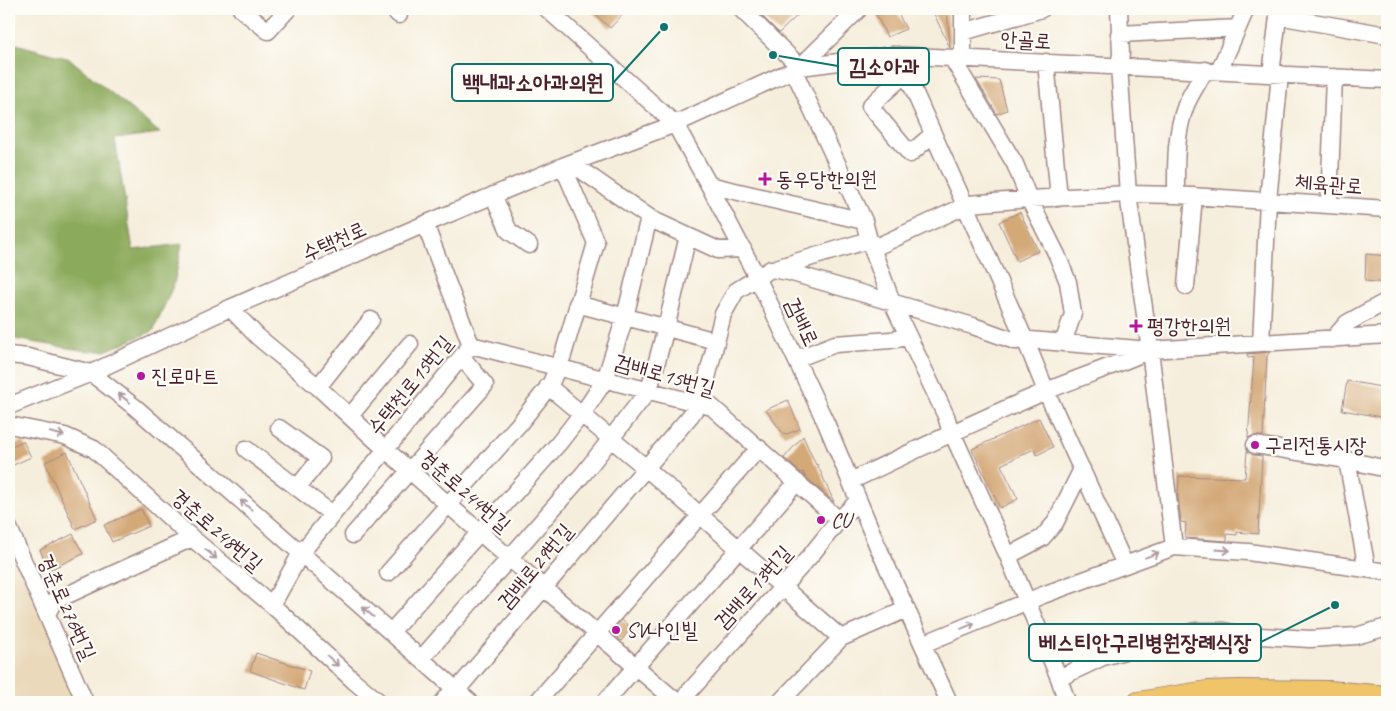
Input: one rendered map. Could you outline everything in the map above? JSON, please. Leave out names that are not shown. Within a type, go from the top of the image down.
[{"type":"main road","points":[[1138,702],[1215,691],[1265,689],[1329,691],[1387,696]]},
{"type":"street","points":[[242,9],[268,31],[288,9]]},
{"type":"street","points":[[740,9],[797,69],[864,221],[892,302],[946,416],[1008,556],[1059,678],[1067,702]]},
{"type":"street","points":[[797,69],[858,9]]},
{"type":"street","points":[[963,9],[963,32],[958,58],[1015,164],[1029,199],[1057,255],[1068,282],[1073,314],[1063,343]]},
{"type":"street","points":[[963,32],[1042,9]]},
{"type":"street","points":[[1118,9],[1121,54],[1119,66],[1128,194],[1150,350],[1173,485],[1174,547]]},
{"type":"street","points":[[1176,195],[1177,135],[1186,105],[1212,71],[1238,28],[1246,9]]},
{"type":"street","name":"검배로","points":[[555,11],[675,124],[743,249],[764,273],[796,359],[948,702]]},
{"type":"street","points":[[1261,343],[1279,12],[1387,35]]},
{"type":"street","points":[[1119,34],[1238,28]]},
{"type":"street","points":[[898,55],[1046,391],[1125,564]]},
{"type":"street","name":"안골로","points":[[675,124],[797,69],[898,55],[1387,80]]},
{"type":"street","points":[[1046,62],[1059,198]]},
{"type":"street","points":[[906,73],[870,106],[910,154],[933,134]]},
{"type":"street","points":[[1329,204],[1334,77]]},
{"type":"street","name":"수택천로","points":[[9,406],[91,373],[230,308],[493,195],[567,164],[675,124]]},
{"type":"street","points":[[567,164],[648,217],[718,250],[743,249]]},
{"type":"street","points":[[388,573],[519,424],[548,386],[563,355],[596,243],[567,164]]},
{"type":"street","points":[[709,185],[864,221]]},
{"type":"street","name":"체육관로","points":[[965,206],[1029,199],[1128,194],[1194,196],[1387,209]]},
{"type":"street","points":[[493,195],[509,231],[530,245]]},
{"type":"street","points":[[1186,286],[1194,196]]},
{"type":"street","name":"검배로29번길","points":[[443,702],[456,691],[691,415],[699,403],[706,382],[723,314],[736,291],[764,273],[869,240],[876,247],[965,206]]},
{"type":"street","points":[[391,632],[558,443],[582,414],[605,380],[625,317],[648,217]]},
{"type":"street","name":"수택천로15번길","points":[[272,605],[301,553],[467,351],[425,224]]},
{"type":"street","points":[[421,659],[584,473],[649,390],[688,236]]},
{"type":"street","points":[[764,273],[789,272],[1015,341],[1025,340],[1150,350],[1387,334]]},
{"type":"street","points":[[1333,339],[1347,323],[1387,301]]},
{"type":"street","points":[[577,304],[716,341]]},
{"type":"street","name":"경춘로244번길","points":[[230,308],[258,337],[318,387],[480,533],[678,702]]},
{"type":"street","points":[[318,387],[371,320]]},
{"type":"street","points":[[796,359],[835,344],[908,337]]},
{"type":"street","points":[[350,416],[410,344]]},
{"type":"street","points":[[851,481],[1046,391],[1150,350]]},
{"type":"street","points":[[353,535],[485,385],[467,351]]},
{"type":"street","name":"검배로15번길","points":[[467,351],[556,368],[712,407],[839,520]]},
{"type":"street","points":[[9,355],[91,373],[136,408],[470,702]]},
{"type":"street","points":[[38,360],[44,368],[47,377],[45,391]]},
{"type":"street","points":[[548,386],[646,468],[841,638]]},
{"type":"street","name":"경춘로248번길","points":[[9,425],[65,436],[94,450],[380,702]]},
{"type":"street","points":[[279,428],[321,458],[297,488]]},
{"type":"street","points":[[1255,445],[1347,460],[1387,469]]},
{"type":"street","points":[[246,448],[332,514]]},
{"type":"street","points":[[537,702],[759,448]]},
{"type":"street","points":[[1347,460],[1367,569]]},
{"type":"street","points":[[1008,556],[1042,538],[1055,523],[1082,469]]},
{"type":"street","points":[[605,702],[797,482]]},
{"type":"street","name":"검배로13번길","points":[[678,702],[858,501]]},
{"type":"street","name":"경춘로276번길","points":[[9,528],[85,702]]},
{"type":"street","points":[[47,614],[54,601],[192,538]]},
{"type":"street","points":[[923,644],[1125,564],[1174,547],[1248,552],[1387,572]]},
{"type":"street","points":[[780,702],[841,638],[907,609]]},
{"type":"street","points":[[1059,678],[1103,657],[1196,631],[1224,631],[1243,635],[1310,638],[1356,636],[1387,627]]},
{"type":"street","points":[[1329,691],[1380,702]]},
{"type":"street","points":[[1296,702],[1302,702]]},
{"type":"shaded area","points":[[9,525],[83,694],[64,702],[9,702]]},
{"type":"green space","points":[[9,42],[70,59],[160,133],[115,139],[133,250],[182,244],[174,284],[153,331],[105,351],[86,351],[9,338]]},
{"type":"building","points":[[589,9],[628,9],[610,28]]},
{"type":"building","points":[[755,9],[804,9],[779,33]]},
{"type":"building","points":[[882,9],[896,9],[906,29],[887,37],[875,12]]},
{"type":"building","points":[[934,9],[947,9],[950,48],[934,14]]},
{"type":"building","points":[[976,79],[999,80],[1007,110],[997,114]]},
{"type":"building","points":[[1020,212],[1038,251],[1017,261],[999,222]]},
{"type":"building","points":[[1366,254],[1387,256],[1387,283],[1365,281]]},
{"type":"building","points":[[1270,352],[1267,356],[1263,436],[1248,438],[1254,357],[1248,358],[1247,354]]},
{"type":"building","points":[[1347,381],[1387,388],[1387,418],[1342,410]]},
{"type":"building","points":[[788,400],[800,429],[784,435],[766,410]]},
{"type":"building","points":[[1039,418],[1053,447],[1037,455],[1034,449],[1001,465],[1018,499],[1000,508],[972,449]]},
{"type":"building","points":[[803,436],[834,502],[803,472],[801,473],[784,458]]},
{"type":"building","points":[[23,441],[31,457],[9,467],[9,447]]},
{"type":"building","points":[[1247,451],[1253,455],[1262,456],[1258,534],[1237,532],[1237,535],[1227,534],[1227,541],[1185,538],[1186,523],[1181,522],[1178,497],[1179,476],[1245,478]]},
{"type":"building","points":[[67,452],[97,519],[75,529],[45,462]]},
{"type":"building","points":[[141,509],[149,526],[112,542],[104,525]]},
{"type":"building","points":[[73,534],[83,554],[49,570],[40,550]]},
{"type":"building","points":[[622,620],[631,628],[621,641],[611,632]]},
{"type":"building","points":[[256,653],[310,671],[304,690],[250,671]]},
{"type":"place","name":"백내과소아과의원","points":[[664,27]]},
{"type":"place","name":"김소아과","points":[[773,55]]},
{"type":"place","name":"동우당한의원","points":[[765,179]]},
{"type":"place","name":"평강한의원","points":[[1136,326]]},
{"type":"place","name":"진로마트","points":[[141,376]]},
{"type":"place","name":"구리전통시장","points":[[1255,445]]},
{"type":"place","name":"CU","points":[[821,520]]},
{"type":"place","name":"베스티안구리병원장례식장","points":[[1335,605]]},
{"type":"place","name":"SV나인빌","points":[[616,630]]}]
